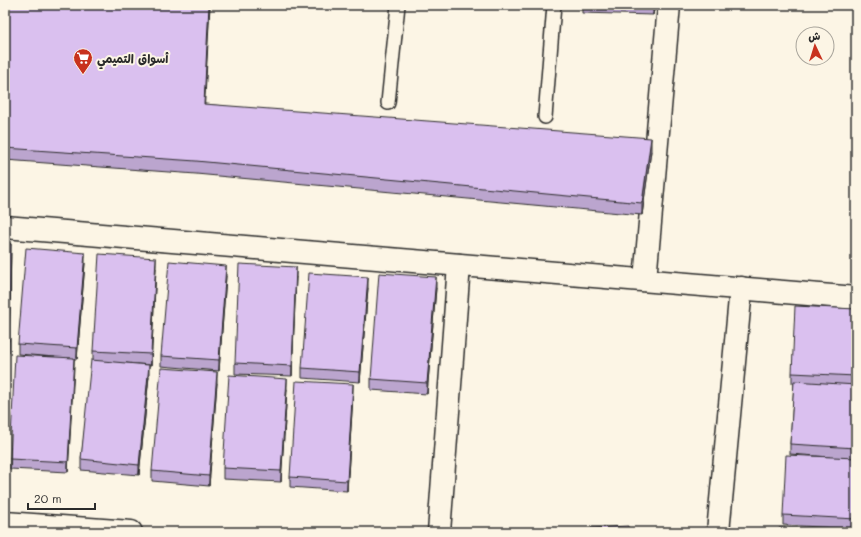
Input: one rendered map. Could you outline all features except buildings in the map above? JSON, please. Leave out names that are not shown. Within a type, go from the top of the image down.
[{"type":"street","points":[[645,280],[669,5]]},
{"type":"street","points":[[5,227],[856,298]]},
{"type":"street","points":[[439,532],[459,264]]},
{"type":"street","points":[[718,532],[741,288]]},
{"type":"street","points":[[5,523],[131,532]]},
{"type":"lane","points":[[388,103],[398,5]]},
{"type":"lane","points":[[545,117],[554,5]]},
{"type":"place","name":"أسواق التميمي","points":[[83,75]]}]
